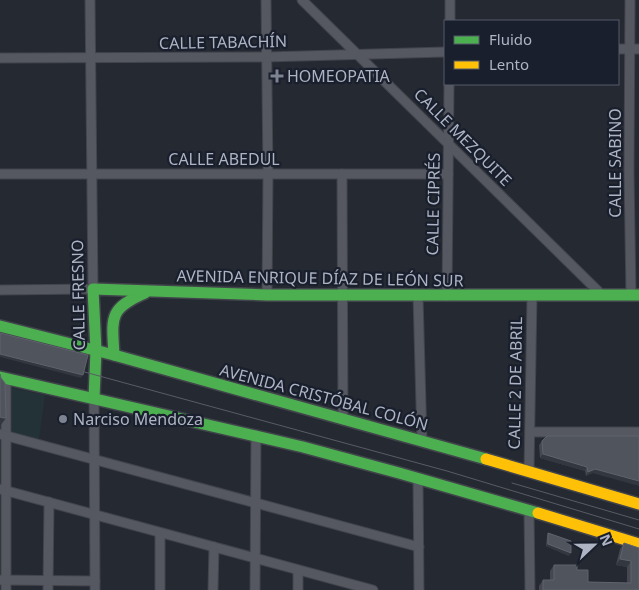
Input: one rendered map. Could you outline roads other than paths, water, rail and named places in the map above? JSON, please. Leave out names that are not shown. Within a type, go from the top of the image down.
[{"type":"main road","name":"AVENIDA ENRIQUE DÍAZ DE LEÓN SUR","points":[[93,290],[267,295],[635,295]]},
{"type":"main road","name":"CALLE FRESNO","points":[[93,290],[96,351],[94,398]]},
{"type":"main road","points":[[114,356],[113,320],[116,309],[130,299],[150,291]]},
{"type":"main road","name":"AVENIDA CRISTÓBAL COLÓN","points":[[0,326],[529,471],[639,504]]},
{"type":"main road","points":[[3,378],[256,435],[418,478],[639,544]]},
{"type":"street","name":"CALLE FRESNO","points":[[90,0],[93,290]]},
{"type":"street","points":[[266,0],[267,295]]},
{"type":"street","name":"CALLE MEZQUITE","points":[[302,0],[602,295]]},
{"type":"street","points":[[450,0],[450,20]]},
{"type":"street","name":"CALLE SABINO","points":[[630,0],[635,49],[629,172],[635,295]]},
{"type":"street","points":[[619,50],[635,49]]},
{"type":"street","name":"CALLE TABACHÍN","points":[[0,58],[266,57],[444,52]]},
{"type":"street","name":"CALLE CIPRÉS","points":[[446,296],[449,85]]},
{"type":"street","name":"CALLE ABEDUL","points":[[0,174],[448,174]]},
{"type":"street","points":[[342,174],[343,420]]},
{"type":"street","name":"AVENIDA ENRIQUE DÍAZ DE LEÓN SUR","points":[[0,290],[93,290]]},
{"type":"street","points":[[418,296],[422,442]]},
{"type":"street","name":"CALLE 2 DE ABRIL","points":[[529,471],[532,296]]},
{"type":"street","points":[[3,378],[4,584],[95,586]]},
{"type":"street","name":"CALLE FRESNO","points":[[94,398],[95,586]]},
{"type":"street","points":[[530,432],[639,432]]},
{"type":"street","points":[[3,435],[419,547]]},
{"type":"street","points":[[255,590],[256,435]]},
{"type":"street","points":[[418,478],[419,590]]},
{"type":"street","points":[[3,490],[255,558],[352,587],[373,590]]},
{"type":"street","points":[[48,585],[49,502]]},
{"type":"street","points":[[529,510],[530,590]]},
{"type":"street","points":[[160,532],[160,590]]},
{"type":"street","points":[[213,590],[214,547]]},
{"type":"street","points":[[298,570],[298,590]]},
{"type":"tram line","points":[[70,368],[447,471],[639,529]]},
{"type":"tram line","points":[[512,483],[639,520]]},
{"type":"place","name":"HOMEOPATIA","points":[[277,76]]},
{"type":"place","name":"Narciso Mendoza","points":[[63,419]]}]
